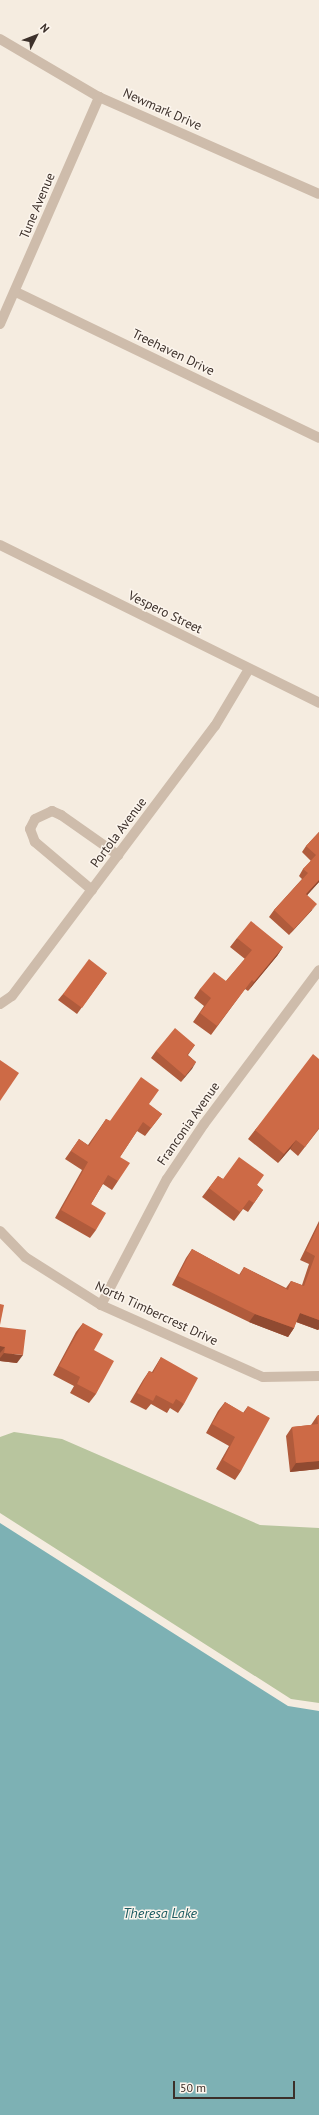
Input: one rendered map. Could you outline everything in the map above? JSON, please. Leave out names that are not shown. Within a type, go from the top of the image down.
[{"type":"street","name":"Newmark Drive","points":[[0,39],[99,97],[319,194]]},
{"type":"street","name":"Tune Avenue","points":[[0,324],[16,292],[99,97]]},
{"type":"street","name":"Treehaven Drive","points":[[16,292],[319,438]]},
{"type":"street","name":"Vespero Street","points":[[0,545],[319,703]]},
{"type":"street","name":"Portola Avenue","points":[[0,1004],[12,996],[215,726],[249,669]]},
{"type":"street","points":[[92,890],[34,842],[30,829],[35,819],[52,811],[118,855]]},
{"type":"street","name":"Franconia Avenue","points":[[101,1305],[166,1179],[212,1113],[319,970]]},
{"type":"street","name":"North Timbercrest Drive","points":[[0,1232],[25,1257],[101,1305],[263,1377],[319,1376]]},
{"type":"green space","points":[[14,1432],[62,1439],[260,1525],[319,1528],[319,1703],[291,1699],[0,1513],[0,1437]]},
{"type":"water","name":"Theresa Lake","points":[[0,1523],[288,1706],[319,1711],[319,2115],[0,2115]]},
{"type":"building","points":[[319,832],[319,880],[306,894],[317,904],[294,929],[274,910],[308,873],[303,869],[316,855],[306,846]]},
{"type":"building","points":[[251,921],[283,947],[254,982],[252,980],[217,1026],[200,1013],[211,998],[200,989],[214,972],[226,981],[252,950],[237,938]]},
{"type":"building","points":[[89,959],[107,973],[82,1008],[63,994]]},
{"type":"building","points":[[175,1028],[195,1045],[187,1055],[196,1062],[185,1076],[156,1051]]},
{"type":"building","points":[[313,1054],[319,1059],[319,1128],[305,1147],[296,1140],[284,1154],[255,1130]]},
{"type":"building","points":[[0,1060],[19,1073],[0,1101]]},
{"type":"building","points":[[141,1077],[159,1090],[149,1104],[162,1114],[151,1128],[143,1122],[120,1157],[130,1163],[118,1181],[108,1175],[91,1204],[106,1213],[96,1230],[61,1210],[88,1162],[71,1151],[79,1139],[89,1146],[106,1119],[110,1121]]},
{"type":"building","points":[[239,1157],[264,1175],[257,1185],[263,1190],[254,1203],[249,1200],[240,1212],[209,1188],[218,1176],[223,1179]]},
{"type":"building","points":[[319,1224],[319,1320],[300,1313],[294,1328],[255,1314],[178,1276],[192,1249],[240,1275],[244,1267],[288,1290],[291,1281],[304,1286],[315,1256],[306,1251]]},
{"type":"building","points":[[0,1304],[4,1305],[0,1325]]},
{"type":"building","points":[[83,1323],[103,1334],[94,1350],[114,1361],[96,1394],[77,1384],[80,1377],[59,1366]]},
{"type":"building","points":[[0,1327],[26,1330],[23,1355],[4,1353],[5,1347],[0,1346]]},
{"type":"building","points":[[161,1357],[198,1378],[184,1404],[176,1399],[173,1404],[156,1395],[153,1401],[137,1393],[149,1371],[153,1373]]},
{"type":"building","points":[[225,1402],[244,1413],[248,1406],[270,1418],[241,1471],[223,1460],[235,1437],[212,1424]]},
{"type":"building","points":[[319,1415],[319,1461],[296,1463],[292,1427],[318,1424],[317,1416]]}]
